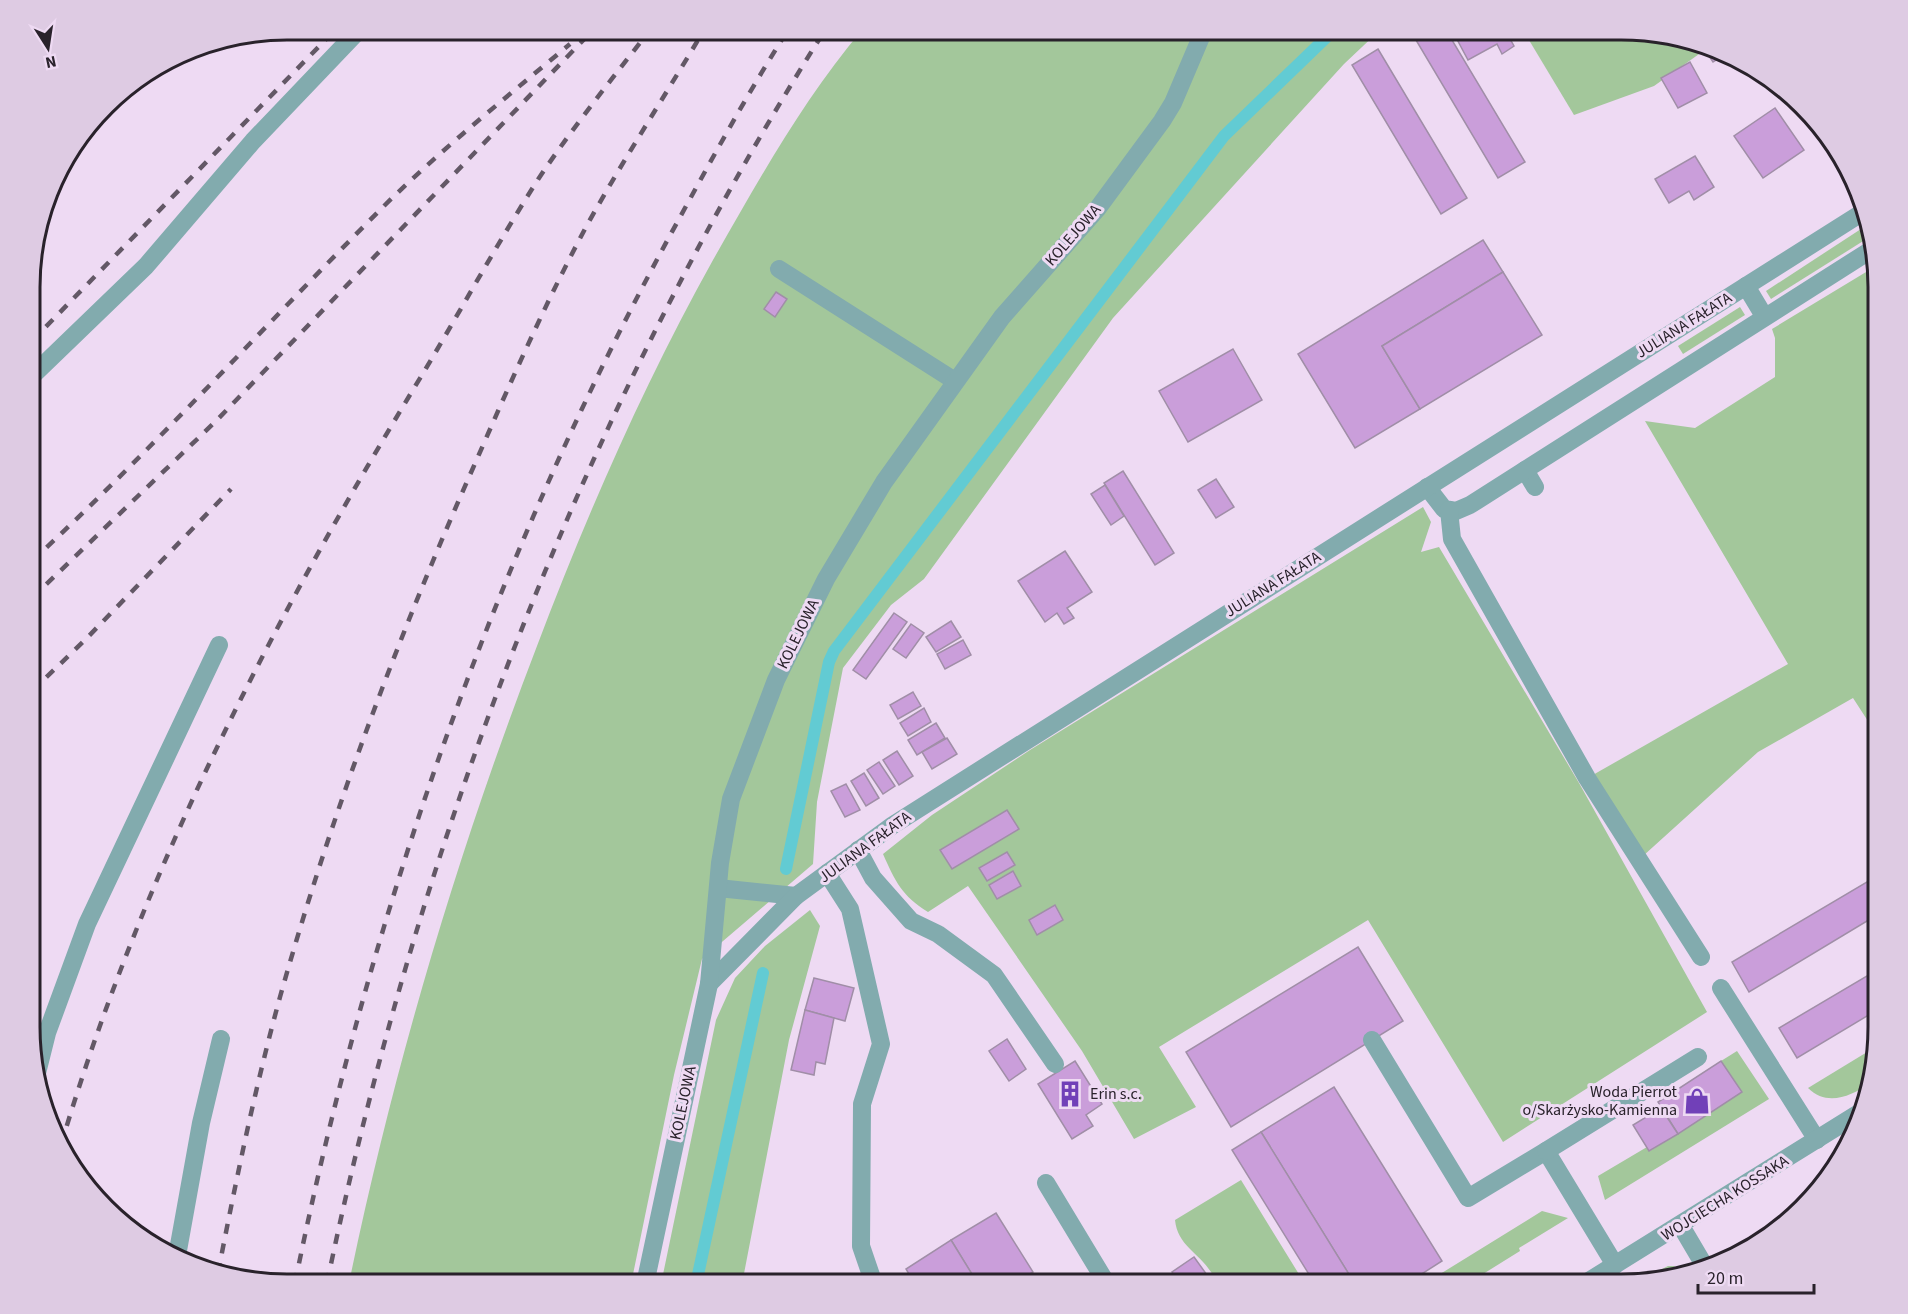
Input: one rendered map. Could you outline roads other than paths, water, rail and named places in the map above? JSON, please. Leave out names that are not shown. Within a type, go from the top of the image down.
[{"type":"street","points":[[40,368],[146,266],[253,141],[349,40]]},
{"type":"street","name":"KOLEJOWA","points":[[647,1274],[709,984],[718,888],[731,799],[776,680],[826,579],[884,482],[1002,317],[1098,208],[1162,121],[1200,40]]},
{"type":"street","name":"JULIANA FAŁATA","points":[[709,984],[796,896],[858,850],[1032,735],[1857,216]]},
{"type":"street","points":[[1427,487],[1444,509],[1456,511],[1470,505],[1865,254]]},
{"type":"street","points":[[779,269],[955,381]]},
{"type":"street","points":[[1746,286],[1764,316]]},
{"type":"street","points":[[1525,470],[1535,487]]},
{"type":"street","points":[[1449,510],[1452,539],[1587,778],[1701,957]]},
{"type":"street","points":[[42,1052],[47,1033],[87,924],[219,645]]},
{"type":"street","points":[[858,850],[873,878],[911,921],[938,934],[994,975],[1055,1064]]},
{"type":"street","points":[[827,873],[850,909],[881,1044],[862,1104],[861,1246],[871,1274]]},
{"type":"street","points":[[718,888],[796,896]]},
{"type":"street","points":[[1721,988],[1817,1140]]},
{"type":"street","points":[[178,1248],[199,1133],[221,1039]]},
{"type":"street","points":[[1372,1040],[1468,1198],[1698,1057]]},
{"type":"street","name":"WOJCIECHA KOSSAKA","points":[[1600,1274],[1850,1119]]},
{"type":"street","points":[[1546,1151],[1615,1265]]},
{"type":"street","points":[[1046,1183],[1101,1274]]},
{"type":"street","points":[[1681,1226],[1701,1260]]},
{"type":"waterway","points":[[786,869],[829,662],[834,651],[1224,136],[1324,40]]},
{"type":"waterway","points":[[698,1274],[763,973]]},
{"type":"railway","points":[[40,333],[325,40]]},
{"type":"railway","points":[[40,590],[217,420],[583,40]]},
{"type":"railway","points":[[65,1133],[94,1044],[131,944],[172,845],[216,749],[264,653],[367,467],[524,202],[565,140],[642,40]]},
{"type":"railway","points":[[220,1264],[246,1134],[280,997],[322,860],[394,657],[448,525],[557,284],[600,202],[698,40]]},
{"type":"railway","points":[[297,1274],[326,1144],[361,1007],[401,871],[446,736],[497,604],[552,473],[613,345],[679,219],[782,40]]},
{"type":"railway","points":[[329,1274],[365,1118],[410,954],[461,793],[520,634],[585,478],[658,325],[738,176],[819,40]]},
{"type":"railway","points":[[40,554],[167,429],[386,204],[453,142],[570,44]]},
{"type":"railway","points":[[40,683],[231,489]]},
{"type":"place","name":"Erin s.c.","points":[[1070,1094]]},
{"type":"place","name":"Woda Pierrot o/Skarżysko-Kamienna","points":[[1697,1101]]}]
